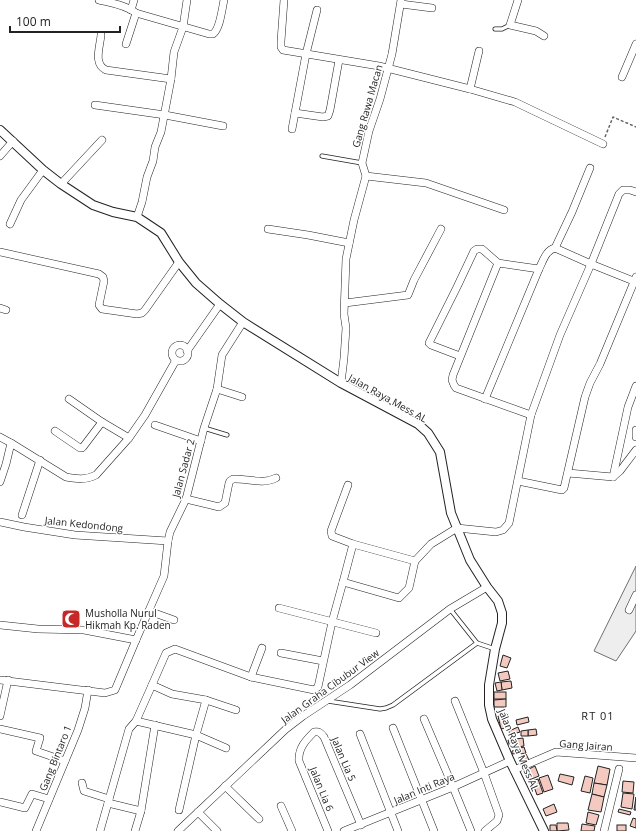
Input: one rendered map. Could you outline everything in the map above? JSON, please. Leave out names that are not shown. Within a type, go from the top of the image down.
[{"type":"street","points":[[99,0],[110,2],[183,27],[209,34],[216,32],[224,0]]},
{"type":"street","points":[[126,44],[134,11],[134,0]]},
{"type":"street","points":[[137,217],[142,202],[147,177],[153,161],[155,147],[161,132],[171,79],[174,52],[183,27],[187,0]]},
{"type":"street","points":[[284,0],[281,49],[379,66],[515,102],[603,144]]},
{"type":"street","points":[[518,0],[510,25],[536,31],[544,36]]},
{"type":"street","points":[[401,2],[432,8]]},
{"type":"street","name":"Gang Rawa Macan","points":[[366,176],[362,163],[369,131],[380,99],[392,54],[401,2]]},
{"type":"street","points":[[292,129],[306,54],[317,10]]},
{"type":"street","points":[[101,35],[98,58],[101,68],[171,79]]},
{"type":"street","points":[[622,77],[636,44]]},
{"type":"street","points":[[470,89],[480,51]]},
{"type":"street","points":[[295,113],[323,117],[328,116],[339,60]]},
{"type":"street","points":[[95,105],[164,115],[223,126]]},
{"type":"street","name":"Jalan Raya Mess AL","points":[[0,130],[43,170],[93,205],[113,212],[137,217],[161,233],[179,262],[196,282],[243,322],[341,383],[418,424],[428,433],[440,452],[451,513],[470,560],[498,601],[502,614],[502,623],[495,649],[489,685],[489,705],[492,720],[514,770],[544,831]]},
{"type":"street","points":[[61,184],[102,140]]},
{"type":"street","points":[[0,156],[13,141]]},
{"type":"street","points":[[485,399],[540,269],[548,252],[555,248],[590,168]]},
{"type":"street","points":[[10,224],[20,200],[43,170]]},
{"type":"street","points":[[341,383],[346,328],[344,314],[346,259],[366,176],[386,177],[426,184],[504,210]]},
{"type":"street","points":[[343,582],[399,598],[409,588],[415,561],[431,544],[457,528],[496,532],[503,530],[509,523],[531,415],[560,335],[592,264],[619,194],[624,190],[636,192]]},
{"type":"street","points":[[268,229],[349,243]]},
{"type":"street","points":[[345,303],[408,295],[414,280],[441,229]]},
{"type":"street","points":[[518,481],[562,490],[564,488],[585,397],[636,280],[592,264],[555,248]]},
{"type":"street","points":[[460,356],[431,345],[429,342],[474,251],[477,249],[482,249],[498,263],[540,269]]},
{"type":"street","points":[[0,252],[99,274],[103,277],[104,281],[99,305],[101,308],[137,314],[142,313],[179,262]]},
{"type":"street","points":[[498,263],[460,356],[452,380],[456,388],[531,415]]},
{"type":"street","points":[[187,350],[180,345],[174,347],[172,356],[176,360],[181,361],[185,359],[188,355],[187,350],[220,304]]},
{"type":"street","name":"Jalan Sadar 2","points":[[0,680],[105,693],[115,690],[164,576],[170,532],[186,500],[204,428],[217,389],[222,355],[243,322]]},
{"type":"street","points":[[0,437],[66,477],[76,479],[96,475],[129,438],[145,415],[176,360]]},
{"type":"street","points":[[613,476],[628,406],[636,386]]},
{"type":"street","points":[[217,389],[242,397]]},
{"type":"street","points":[[69,399],[102,422],[129,438]]},
{"type":"street","points":[[55,431],[82,448],[102,422]]},
{"type":"street","points":[[155,425],[201,440]]},
{"type":"street","points":[[636,430],[636,437]]},
{"type":"street","points":[[0,482],[11,443]]},
{"type":"street","points":[[568,473],[613,476],[620,471],[634,453]]},
{"type":"street","points":[[22,515],[40,460]]},
{"type":"street","points":[[186,500],[219,507],[225,503],[229,483],[233,479],[271,481],[276,478]]},
{"type":"street","points":[[348,485],[331,531],[332,536],[353,544],[415,561]]},
{"type":"street","name":"Jalan Kedondong","points":[[0,522],[75,535],[168,541]]},
{"type":"street","points":[[100,831],[129,730],[136,721],[166,653],[175,649],[251,677],[314,690],[318,687],[332,622],[353,544]]},
{"type":"street","name":"Jalan Graha Cibubur View","points":[[178,831],[286,729],[350,685],[450,608],[487,587]]},
{"type":"street","points":[[629,610],[636,595]]},
{"type":"street","points":[[280,608],[376,633]]},
{"type":"street","points":[[149,611],[174,620]]},
{"type":"street","points":[[0,625],[38,629],[84,630],[136,640]]},
{"type":"street","points":[[251,677],[262,648]]},
{"type":"street","points":[[281,653],[323,661]]},
{"type":"street","points":[[0,716],[8,680]]},
{"type":"street","points":[[152,685],[172,694],[206,700],[236,710]]},
{"type":"street","name":"Gang Bintaro 1","points":[[36,831],[78,730],[85,708],[88,690]]},
{"type":"street","points":[[179,810],[196,735],[206,700]]},
{"type":"street","points":[[455,702],[484,773],[499,815],[497,821],[485,831]]},
{"type":"street","points":[[424,719],[471,831]]},
{"type":"street","points":[[136,721],[196,735],[226,748]]},
{"type":"street","points":[[135,831],[141,811],[155,725]]},
{"type":"street","points":[[393,728],[434,831]]},
{"type":"street","points":[[0,729],[40,738],[36,751],[65,760]]},
{"type":"street","name":"Jalan Lia 5","points":[[299,754],[304,742],[314,732],[321,733],[361,825]]},
{"type":"street","points":[[360,734],[398,831]]},
{"type":"street","name":"Gang Jairan","points":[[514,770],[556,752],[636,758]]},
{"type":"street","name":"Jalan Lia 6","points":[[299,754],[299,761],[328,831]]},
{"type":"street","name":"Jalan Inti Raya","points":[[344,831],[510,761]]},
{"type":"street","points":[[604,831],[619,769]]},
{"type":"street","points":[[82,783],[84,791],[141,811]]},
{"type":"street","points":[[225,786],[259,819]]},
{"type":"street","points":[[0,802],[25,808],[32,794],[49,799]]},
{"type":"street","points":[[281,806],[292,831]]},
{"type":"street","points":[[198,812],[217,831]]},
{"type":"lane","points":[[495,29],[502,29],[510,25]]},
{"type":"lane","points":[[322,156],[362,163]]},
{"type":"lane","points":[[204,428],[227,435]]},
{"type":"lane","points":[[450,608],[477,644],[495,649]]},
{"type":"lane","points":[[327,701],[380,709],[386,708],[393,705],[477,644]]},
{"type":"path","points":[[603,144],[613,117],[636,127]]},
{"type":"shaded area","points":[[636,566],[636,631],[616,661],[594,651]]},
{"type":"building","name":"Musholla Nurul Hikmah Kp. Raden","points":[[67,612],[79,616],[76,626],[64,623]]},
{"type":"building","points":[[503,655],[511,658],[507,668],[500,666]]},
{"type":"building","points":[[508,671],[510,679],[500,681],[498,673]]},
{"type":"building","points":[[511,681],[512,688],[502,690],[501,682]]},
{"type":"building","points":[[501,682],[502,690],[497,691],[495,683]]},
{"type":"building","points":[[494,692],[506,692],[506,699],[494,699]]},
{"type":"building","points":[[506,699],[506,707],[494,707],[494,700]]},
{"type":"building","points":[[507,714],[510,727],[501,729],[498,716]]},
{"type":"building","points":[[528,717],[529,722],[517,725],[516,720]]},
{"type":"building","points":[[518,727],[520,732],[510,735],[509,731]]},
{"type":"building","points":[[536,729],[537,735],[528,736],[528,730]]},
{"type":"building","points":[[528,730],[528,736],[521,736],[521,731]]},
{"type":"building","points":[[523,738],[524,746],[510,748],[508,740]]},
{"type":"building","points":[[524,747],[526,753],[521,754],[520,748]]},
{"type":"building","points":[[519,749],[520,753],[512,754],[512,751]]},
{"type":"building","points":[[526,754],[530,762],[522,766],[518,759]]},
{"type":"building","points":[[535,766],[539,776],[529,780],[525,771]]},
{"type":"building","points":[[598,766],[610,769],[607,785],[594,783]]},
{"type":"building","points":[[560,774],[574,777],[572,785],[558,781]]},
{"type":"building","points":[[548,775],[553,789],[544,792],[539,778]]},
{"type":"building","points":[[585,776],[593,778],[590,793],[581,791]]},
{"type":"building","points":[[538,779],[543,793],[537,795],[532,781]]},
{"type":"building","points":[[623,781],[634,782],[633,793],[622,792]]},
{"type":"building","points":[[594,783],[607,785],[604,797],[592,794]]},
{"type":"building","points":[[623,793],[634,794],[632,809],[621,807]]},
{"type":"building","points":[[592,794],[604,797],[601,812],[588,810]]},
{"type":"building","points":[[636,797],[636,810],[634,810]]},
{"type":"building","points":[[554,804],[557,812],[546,816],[543,809]]},
{"type":"building","points":[[619,809],[631,812],[630,815],[618,812]]},
{"type":"building","points":[[588,812],[599,815],[596,825],[586,823]]},
{"type":"building","points":[[633,818],[636,819],[636,828],[630,826]]},
{"type":"building","points":[[557,823],[568,823],[569,830],[557,831]]},
{"type":"building","points":[[582,824],[595,826],[594,831],[581,831]]},
{"type":"building","points":[[550,825],[556,825],[557,831],[550,831]]},
{"type":"building","points":[[617,825],[626,825],[626,831],[617,831]]},
{"type":"place","name":"Musholla Nurul Hikmah Kp. Raden","points":[[71,619]]},
{"type":"district","name":"RT 01","points":[[598,716]]}]
